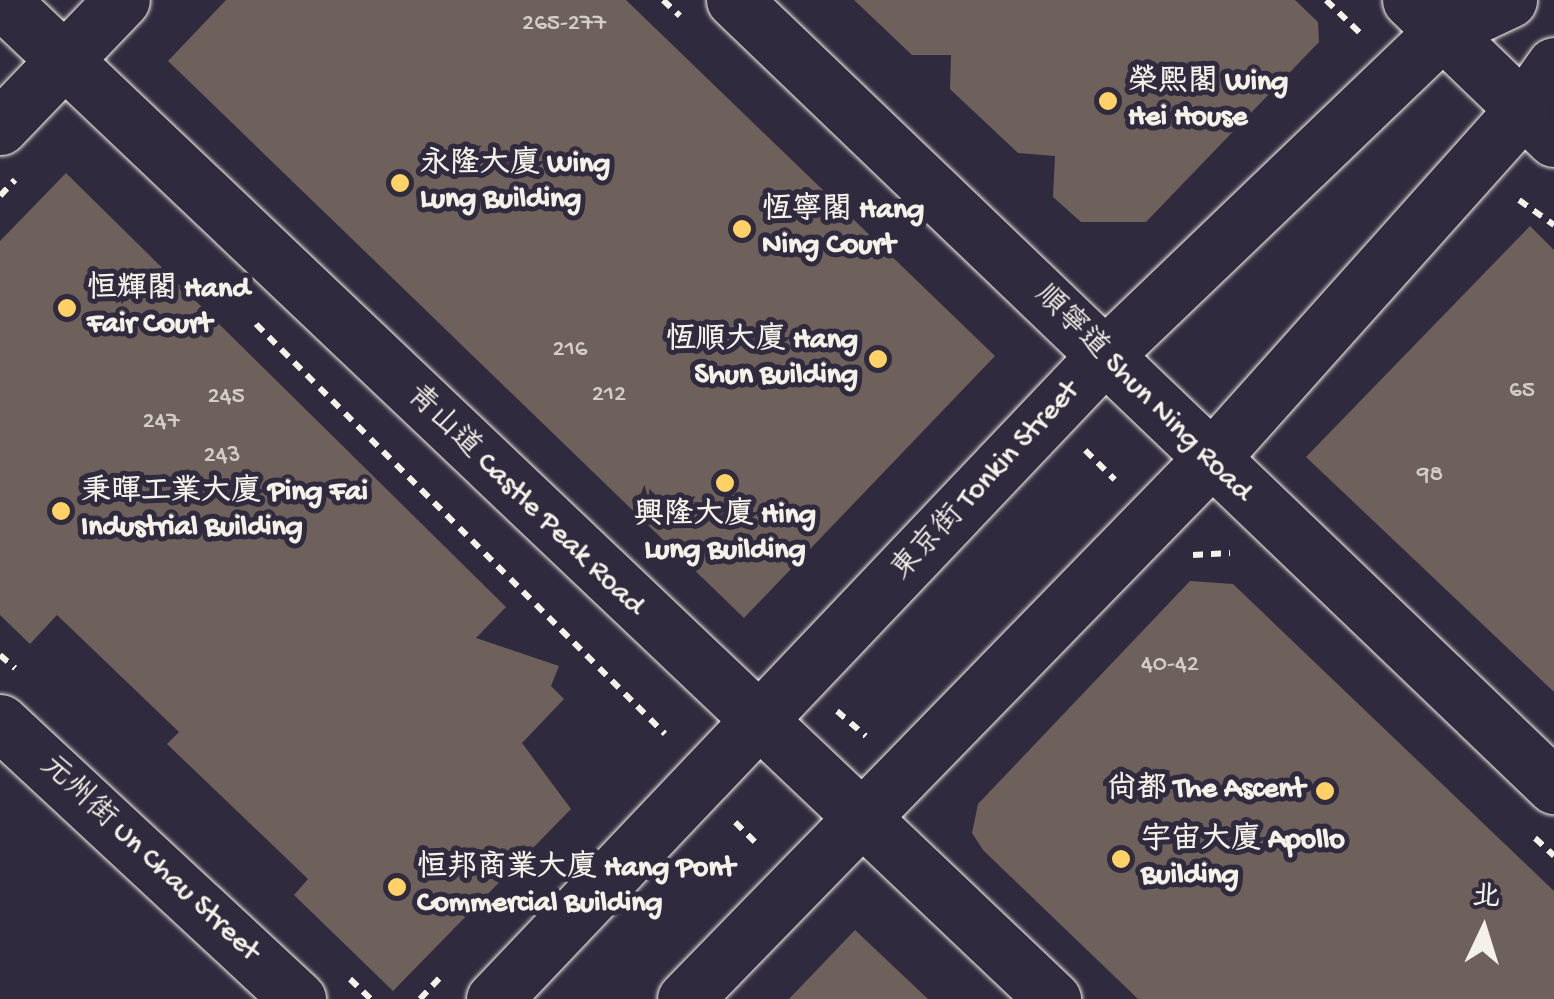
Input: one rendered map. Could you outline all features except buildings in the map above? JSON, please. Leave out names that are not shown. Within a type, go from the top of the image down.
[{"type":"street","name":"青山道 Castle Peak Road","points":[[1,0],[758,726],[1053,999]]},
{"type":"street","points":[[11,150],[64,60],[122,0]]},
{"type":"street","name":"東京街 Tonkin Street","points":[[494,999],[758,726],[1426,16],[1509,0]]},
{"type":"street","name":"順寧道 Shun Ning Road","points":[[712,13],[1106,354],[1540,808]]},
{"type":"street","points":[[1426,16],[1539,124]]},
{"type":"street","points":[[685,999],[905,770],[1172,536],[1207,463],[1539,124],[1554,65]]},
{"type":"street","name":"元州街 Un Chau Street","points":[[0,722],[298,999]]},
{"type":"path","points":[[663,0],[712,13]]},
{"type":"path","points":[[1326,0],[1361,34],[1350,46]]},
{"type":"path","points":[[0,196],[11,150]]},
{"type":"path","points":[[1509,210],[1523,196],[1554,225]]},
{"type":"path","points":[[244,313],[639,704]]},
{"type":"path","points":[[1050,414],[1172,536],[1229,552],[1244,566]]},
{"type":"path","points":[[1172,536],[1177,569]]},
{"type":"path","points":[[801,680],[905,770]]},
{"type":"path","points":[[698,788],[797,882]]},
{"type":"path","points":[[1540,808],[1554,856]]},
{"type":"place","name":"榮熙閣 Wing Hei House","points":[[1108,101]]},
{"type":"place","name":"永隆大廈 Wing Lung Building","points":[[400,183]]},
{"type":"place","name":"恆寧閣 Hang Ning Court","points":[[742,229]]},
{"type":"place","name":"恒輝閣 Hand Fair Court","points":[[67,308]]},
{"type":"place","name":"恆順大廈 Hang Shun Building","points":[[878,359]]},
{"type":"place","name":"興隆大廈 Hing Lung Building","points":[[725,483]]},
{"type":"place","name":"秉暉工業大廈 Ping Fai Industrial Building","points":[[61,511]]},
{"type":"place","name":"尚都 The Ascent","points":[[1325,791]]},
{"type":"place","name":"宇宙大廈 Apollo Building","points":[[1121,859]]},
{"type":"place","name":"恒邦商業大廈 Hang Pont Commercial Building","points":[[397,887]]}]
